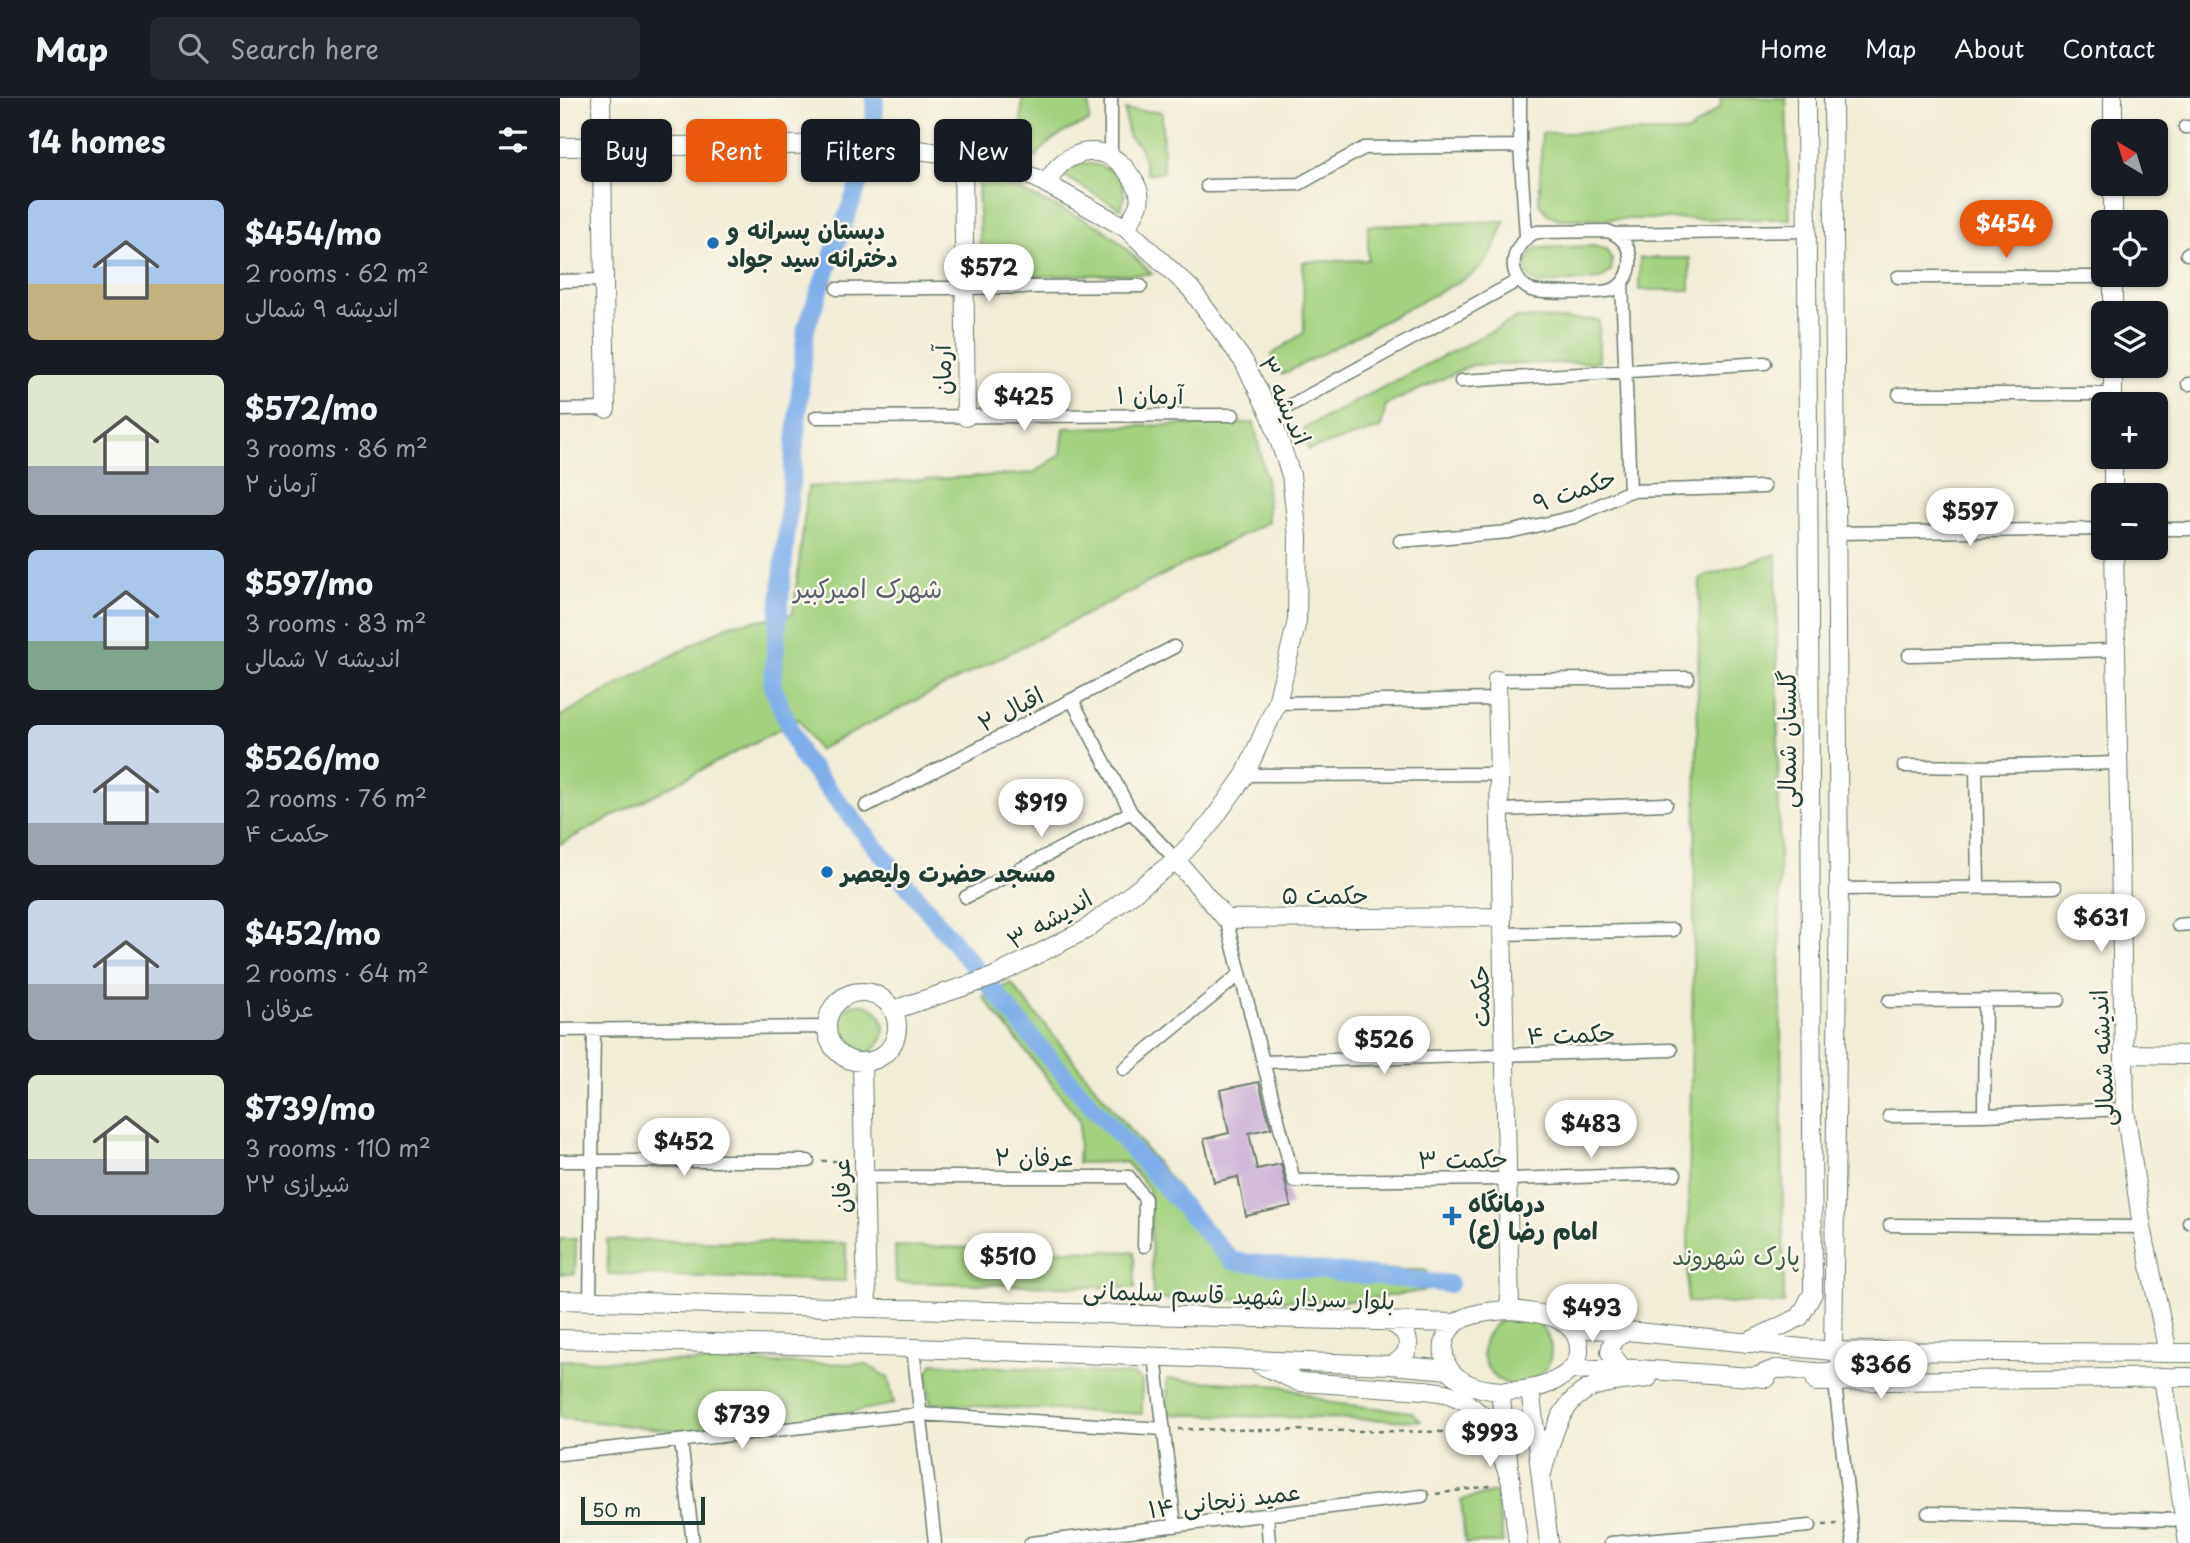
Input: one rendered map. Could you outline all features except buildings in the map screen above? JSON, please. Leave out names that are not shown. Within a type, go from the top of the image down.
[{"type":"main road","points":[[601,98],[601,119]]},
{"type":"main road","name":"گلستان شمالی","points":[[1746,1343],[1800,1317],[1813,1293],[1806,98]]},
{"type":"main road","points":[[1833,98],[1839,889],[1833,1351]]},
{"type":"main road","points":[[2113,98],[2113,119]]},
{"type":"main road","name":"اندیشه ۳","points":[[672,145],[873,144],[934,152]]},
{"type":"main road","name":"اندیشه ۳","points":[[560,147],[581,146]]},
{"type":"main road","points":[[1048,184],[1051,175],[1063,162],[1085,151],[1111,156],[1123,166],[1137,185],[1139,203],[1126,228]]},
{"type":"main road","name":"اندیشه ۳","points":[[893,1010],[993,977],[1085,930],[1177,860],[1210,824],[1245,775],[1277,703],[1297,621],[1298,537],[1291,475],[1271,416],[1244,362],[1192,289],[1126,228],[1032,177]]},
{"type":"main road","points":[[603,182],[606,408]]},
{"type":"main road","name":"آرمان","points":[[963,182],[966,417]]},
{"type":"main road","points":[[1810,533],[1836,533]]},
{"type":"main road","name":"اندیشه شمالی","points":[[2114,560],[2125,1109],[2141,1227],[2168,1353]]},
{"type":"main road","name":"حکمت","points":[[1497,680],[1510,1310]]},
{"type":"main road","points":[[1177,860],[1226,919]]},
{"type":"main road","name":"حکمت ۵","points":[[1226,919],[1502,926]]},
{"type":"main road","points":[[853,993],[872,993],[893,1010],[897,1027],[892,1045],[879,1058],[862,1063],[844,1058],[831,1045],[828,1018],[837,1002],[853,993]]},
{"type":"main road","points":[[2124,1054],[2190,1055]]},
{"type":"main road","name":"عرفان","points":[[862,1063],[867,1308]]},
{"type":"main road","name":"بلوار سردار شهید قاسم سلیمانی","points":[[560,1300],[1455,1323]]},
{"type":"main road","points":[[1572,1370],[1579,1356],[1579,1341],[1571,1328],[1543,1314],[1510,1310],[1481,1313],[1455,1323],[1445,1337],[1443,1354],[1450,1370],[1462,1380],[1500,1391],[1530,1390],[1548,1385],[1572,1370],[1622,1368],[1835,1383],[2190,1377]]},
{"type":"main road","points":[[1390,1365],[1399,1362],[1406,1354],[1409,1344],[1400,1327],[1391,1323]]},
{"type":"main road","points":[[1571,1328],[1833,1351],[2190,1353]]},
{"type":"main road","points":[[1622,1368],[1610,1352],[1612,1342],[1627,1331]]},
{"type":"main road","points":[[560,1339],[1155,1356],[1390,1365],[1450,1370]]},
{"type":"main road","points":[[1755,1377],[1776,1369],[1829,1372],[1838,1370],[1843,1366],[1843,1358],[1833,1351]]},
{"type":"main road","points":[[1249,1360],[1300,1382],[1435,1391],[1463,1400],[1482,1415],[1494,1435],[1511,1482]]},
{"type":"main road","points":[[1541,1478],[1555,1428],[1564,1410],[1578,1395],[1596,1386],[1681,1373]]},
{"type":"main road","points":[[2163,1377],[2188,1543]]},
{"type":"main road","points":[[1530,1390],[1549,1543]]},
{"type":"main road","points":[[1500,1391],[1518,1543]]},
{"type":"main road","points":[[1504,1426],[1512,1416],[1521,1414],[1530,1418],[1534,1426]]},
{"type":"street","points":[[1111,98],[1111,156]]},
{"type":"street","points":[[1520,98],[1526,236]]},
{"type":"street","points":[[1207,186],[1299,184],[1364,148],[1520,146]]},
{"type":"street","points":[[1608,231],[1615,234],[1627,246],[1631,261],[1627,277],[1609,292],[1537,292],[1524,285],[1515,273],[1513,258],[1526,236],[1537,232],[1608,231]]},
{"type":"street","points":[[1615,234],[1807,231]]},
{"type":"street","points":[[1899,276],[2091,276]]},
{"type":"street","points":[[560,281],[604,280]]},
{"type":"street","points":[[1271,416],[1519,280]]},
{"type":"street","points":[[1622,283],[1630,491]]},
{"type":"street","points":[[836,289],[1141,286]]},
{"type":"street","points":[[1461,381],[1765,363]]},
{"type":"street","points":[[1899,394],[2091,398]]},
{"type":"street","points":[[560,410],[606,408]]},
{"type":"street","name":"آرمان ۱","points":[[816,417],[1233,415]]},
{"type":"street","name":"حکمت ۹","points":[[1400,541],[1509,532],[1574,517],[1630,491],[1764,487]]},
{"type":"street","points":[[1836,533],[2091,529]]},
{"type":"street","points":[[2168,529],[2190,529]]},
{"type":"street","name":"اقبال ۲","points":[[866,806],[1174,647]]},
{"type":"street","points":[[1909,655],[2115,650]]},
{"type":"street","points":[[1497,680],[1688,678]]},
{"type":"street","points":[[1277,703],[1498,699]]},
{"type":"street","points":[[1072,700],[1131,812],[1177,860]]},
{"type":"street","points":[[1904,766],[2117,763]]},
{"type":"street","points":[[1976,767],[1978,887]]},
{"type":"street","points":[[1245,775],[1499,774]]},
{"type":"street","points":[[1500,810],[1666,804]]},
{"type":"street","points":[[966,897],[1131,812]]},
{"type":"street","points":[[1839,889],[2056,887]]},
{"type":"street","points":[[1226,919],[1263,1062]]},
{"type":"street","name":"حکمت ۵","points":[[1502,926],[1673,930]]},
{"type":"street","points":[[1124,1069],[1240,974]]},
{"type":"street","points":[[1984,1115],[1985,1000]]},
{"type":"street","points":[[1889,1001],[2059,1000]]},
{"type":"street","points":[[560,1030],[827,1027]]},
{"type":"street","points":[[590,1301],[594,1030]]},
{"type":"street","name":"حکمت ۴","points":[[1263,1062],[1671,1050]]},
{"type":"street","name":"حکمت ۳","points":[[1263,1062],[1294,1181],[1675,1174]]},
{"type":"street","points":[[1889,1116],[2125,1109]]},
{"type":"street","points":[[560,1161],[808,1161]]},
{"type":"street","name":"عرفان ۲","points":[[864,1169],[1129,1177],[1145,1199],[1144,1246]]},
{"type":"street","points":[[1890,1225],[2141,1227]]},
{"type":"street","points":[[913,1348],[935,1543]]},
{"type":"street","points":[[1155,1356],[1175,1526]]},
{"type":"street","points":[[1835,1383],[1853,1543]]},
{"type":"street","points":[[560,1454],[920,1414],[1164,1429]]},
{"type":"street","points":[[681,1441],[693,1543]]},
{"type":"street","name":"عمید زنجانی ۱۴","points":[[1031,1543],[1422,1496]]},
{"type":"street","points":[[1927,1513],[2183,1520]]},
{"type":"street","points":[[1267,1514],[1269,1543]]},
{"type":"street","points":[[1611,1543],[1810,1526]]},
{"type":"path","points":[[808,1161],[864,1169]]},
{"type":"path","points":[[1164,1429],[1452,1432]]},
{"type":"path","points":[[1422,1496],[1511,1482]]},
{"type":"path","points":[[1810,1526],[1851,1522]]},
{"type":"green space","points":[[1022,98],[1089,98],[1089,122],[1060,135],[1047,144],[1036,157],[1032,154],[1032,119],[1022,119]]},
{"type":"green space","points":[[1720,98],[1786,98],[1790,219],[1559,219],[1548,214],[1539,204],[1542,133],[1688,132],[1721,106]]},
{"type":"green space","points":[[1125,110],[1162,112],[1163,172],[1147,174],[1140,146],[1128,136]]},
{"type":"green space","points":[[1084,163],[1111,170],[1122,181],[1124,198],[1121,209],[1064,176],[1072,168]]},
{"type":"green space","points":[[978,182],[1000,182],[1099,226],[1152,274],[981,277]]},
{"type":"green space","points":[[1505,221],[1492,252],[1470,276],[1282,375],[1271,355],[1304,332],[1303,262],[1368,260],[1368,226]]},
{"type":"green space","points":[[1593,246],[1606,249],[1612,260],[1611,271],[1601,279],[1538,284],[1527,272],[1528,258],[1535,248]]},
{"type":"green space","points":[[1640,258],[1690,258],[1690,290],[1639,290]]},
{"type":"green space","points":[[1517,318],[1599,320],[1599,362],[1472,365],[1386,405],[1381,428],[1308,450],[1304,428]]},
{"type":"green space","points":[[1254,423],[1267,484],[1268,522],[818,750],[799,719],[560,844],[560,716],[729,625],[793,614],[808,487],[1033,473],[1061,454],[1064,428]]},
{"type":"green space","name":"پارک شهروند","points":[[1776,554],[1784,1304],[1687,1302],[1700,578]]},
{"type":"green space","points":[[1011,983],[1243,1269],[1426,1270],[1429,1290],[1355,1301],[1153,1299],[1149,1189],[1126,1162],[1078,1163],[1080,1120],[983,997]]},
{"type":"green space","points":[[859,1004],[877,1011],[884,1029],[877,1047],[859,1054],[841,1047],[834,1029],[841,1011]]},
{"type":"green space","points":[[560,1239],[576,1239],[575,1274],[560,1274]]},
{"type":"green space","points":[[607,1240],[846,1243],[846,1281],[608,1274]]},
{"type":"green space","points":[[895,1246],[1134,1252],[1135,1288],[896,1282]]},
{"type":"green space","points":[[1510,1317],[1524,1317],[1536,1322],[1546,1332],[1551,1351],[1546,1370],[1536,1380],[1524,1385],[1510,1385],[1498,1380],[1488,1370],[1483,1358],[1483,1344],[1488,1332],[1498,1322]]},
{"type":"green space","points":[[560,1360],[865,1364],[888,1377],[894,1404],[725,1436],[560,1418]]},
{"type":"green space","points":[[933,1363],[1134,1375],[1142,1381],[1142,1414],[930,1404],[928,1371]]},
{"type":"green space","points":[[1167,1379],[1282,1386],[1332,1403],[1412,1412],[1421,1421],[1168,1414]]},
{"type":"green space","points":[[1496,1492],[1503,1543],[1465,1543],[1461,1500]]},
{"type":"waterway","points":[[875,98],[873,144],[806,328],[772,685],[801,756],[1043,1051],[1232,1261],[1449,1284]]},
{"type":"place","name":"دبستان پسرانه و دخترانه سید جواد","points":[[713,243]]},
{"type":"place","name":"مسجد حضرت ولیعصر","points":[[827,872]]},
{"type":"place","name":"درمانگاه امام رضا (ع)","points":[[1452,1216]]},
{"type":"district","name":"شهرک امیرکبیر","points":[[868,587]]}]
